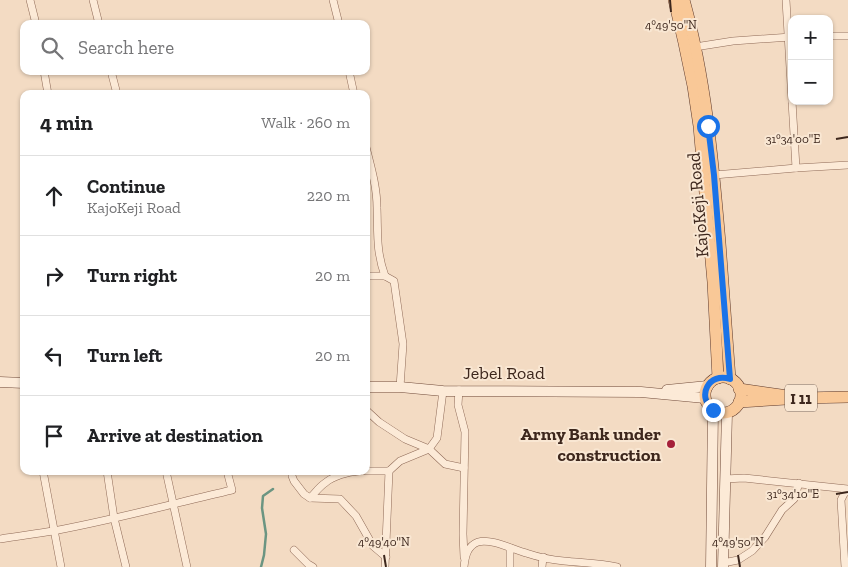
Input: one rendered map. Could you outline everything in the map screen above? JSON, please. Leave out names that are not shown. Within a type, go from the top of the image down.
[{"type":"main road","name":"KajoKeji Road","points":[[674,0],[693,86],[699,126],[713,282],[718,378]]},
{"type":"main road","name":"KajoKeji Road","points":[[684,0],[703,93],[714,175],[730,379]]},
{"type":"main road","points":[[718,378],[730,379],[739,389],[739,402],[734,409],[727,413],[713,410],[705,398],[708,386],[718,378]]},
{"type":"main road","points":[[0,382],[20,383]]},
{"type":"main road","name":"Jebel Road","points":[[370,386],[443,390],[642,392],[705,398]]},
{"type":"main road","name":"Jebel Road","points":[[642,392],[708,386]]},
{"type":"main road","name":"I 11","points":[[739,389],[802,398]]},
{"type":"main road","name":"I 11","points":[[739,402],[802,398],[848,398]]},
{"type":"main road","points":[[711,567],[713,410]]},
{"type":"main road","points":[[723,565],[727,413]]},
{"type":"street","points":[[30,0],[35,20]]},
{"type":"street","points":[[94,0],[98,20]]},
{"type":"street","points":[[333,0],[338,20]]},
{"type":"street","points":[[786,0],[788,18]]},
{"type":"street","points":[[833,36],[848,36]]},
{"type":"street","points":[[695,48],[733,41],[788,37]]},
{"type":"street","points":[[45,75],[47,90]]},
{"type":"street","points":[[112,75],[116,90]]},
{"type":"street","points":[[350,75],[353,90]]},
{"type":"street","points":[[792,105],[796,168]]},
{"type":"street","points":[[370,162],[374,178],[377,207],[377,242],[380,264],[385,276]]},
{"type":"street","points":[[714,175],[848,165]]},
{"type":"street","points":[[370,276],[385,276],[394,281],[403,344],[400,387]]},
{"type":"street","points":[[385,567],[389,472],[400,461],[429,449],[437,438],[443,390]]},
{"type":"street","points":[[459,390],[458,405],[465,432],[464,567]]},
{"type":"street","points":[[370,414],[405,439],[429,449],[445,464],[464,468]]},
{"type":"street","points":[[370,471],[389,472]]},
{"type":"street","points":[[44,475],[61,567]]},
{"type":"street","points":[[108,475],[114,518],[126,567]]},
{"type":"street","points":[[167,475],[187,567]]},
{"type":"street","points":[[0,539],[54,531],[232,490],[228,475]]},
{"type":"street","points":[[292,475],[294,481],[304,494],[310,498],[340,499],[356,516],[373,546],[386,557]]},
{"type":"street","points":[[310,498],[325,483],[342,475]]},
{"type":"street","points":[[725,479],[744,478],[848,489]]},
{"type":"street","points":[[723,565],[738,560],[765,537],[782,510],[794,499],[798,483]]},
{"type":"street","points":[[845,567],[841,500],[848,489]]},
{"type":"street","points":[[464,557],[470,548],[479,542],[490,542],[573,564],[617,567]]},
{"type":"street","points":[[510,548],[510,567]]},
{"type":"street","points":[[294,550],[313,567]]},
{"type":"street","points":[[542,567],[543,557]]},
{"type":"waterway","points":[[261,567],[266,534],[262,508],[263,496],[273,489]]},
{"type":"place","name":"Army Bank under construction","points":[[671,444]]},
{"type":"route","points":[[708,126],[714,175],[730,379],[718,378],[708,386],[705,398],[713,410]]}]
